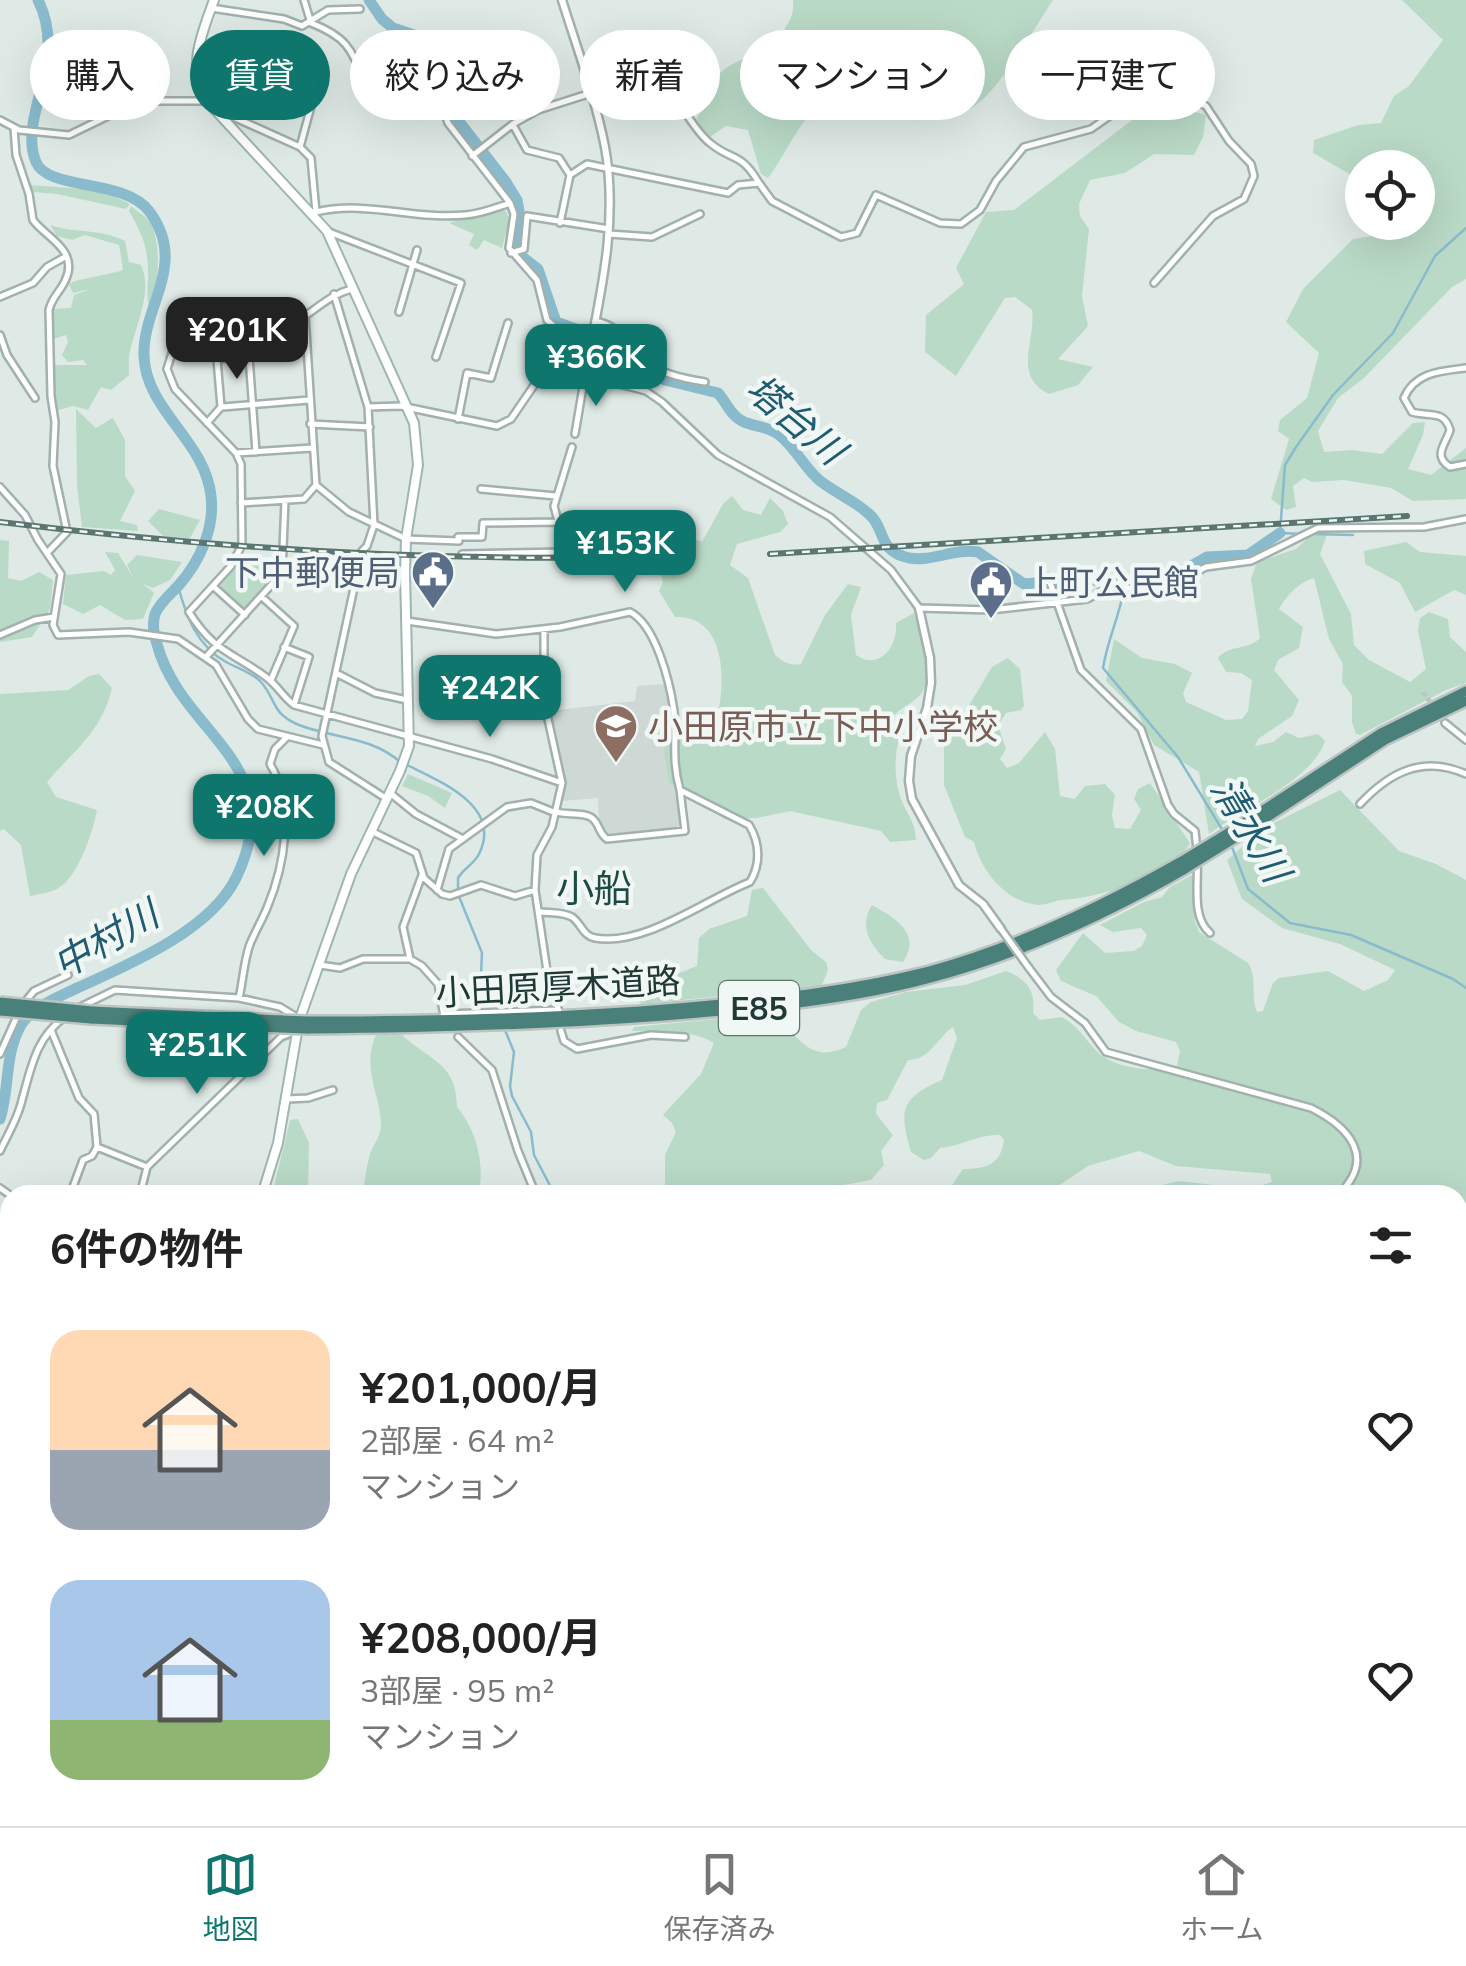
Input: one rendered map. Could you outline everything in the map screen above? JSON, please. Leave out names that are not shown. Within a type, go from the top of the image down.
[{"type":"highway","name":"小田原厚木道路","points":[[1238,832],[1380,733],[1466,691]]},
{"type":"highway","name":"小田原厚木道路","points":[[0,1011],[303,1025],[564,1024],[799,1004],[862,994],[1018,950],[1112,910],[1385,740],[1466,701]]},
{"type":"highway","name":"小田原厚木道路","points":[[0,1002],[91,1015]]},
{"type":"main road","points":[[204,30],[213,4]]},
{"type":"main road","points":[[226,120],[315,214],[326,231],[417,434],[418,464],[406,539],[407,754],[351,874],[320,965],[265,1185]]},
{"type":"street","points":[[304,0],[311,23],[341,37],[350,50]]},
{"type":"street","points":[[562,0],[580,58]]},
{"type":"street","points":[[213,4],[302,26],[328,10],[360,9]]},
{"type":"street","points":[[688,120],[712,145],[739,158],[772,201],[841,237],[857,233],[876,195],[940,223],[961,224],[980,210],[996,181],[1030,143],[1092,129],[1124,106],[1148,96],[1191,97],[1212,110],[1229,141],[1250,164],[1254,176],[1244,199],[1213,216],[1154,283]]},
{"type":"street","points":[[472,156],[512,124],[538,110],[580,97]]},
{"type":"street","points":[[0,120],[17,129],[76,134],[139,101],[190,101]]},
{"type":"street","points":[[239,120],[300,146],[312,158],[315,214],[342,206],[457,216],[510,202]]},
{"type":"street","points":[[300,146],[307,120]]},
{"type":"street","points":[[447,120],[510,202],[514,214],[508,242],[511,253],[537,280],[547,320],[564,335],[552,372]]},
{"type":"street","points":[[575,434],[609,232],[607,168],[597,120]]},
{"type":"street","points":[[512,124],[528,150],[560,158],[570,176],[560,223]]},
{"type":"street","points":[[17,129],[16,155],[33,220],[60,243],[68,276],[49,310],[50,396],[55,422],[53,466],[67,532],[46,553]]},
{"type":"street","points":[[570,176],[587,164],[728,193],[738,185],[759,183]]},
{"type":"street","points":[[511,253],[524,249],[527,216],[652,237],[700,214]]},
{"type":"street","points":[[326,231],[462,284],[436,357]]},
{"type":"street","points":[[399,312],[416,250]]},
{"type":"street","points":[[0,298],[24,288],[65,257]]},
{"type":"street","points":[[351,289],[334,294],[281,329],[182,321],[168,368],[175,389],[236,453],[241,464],[242,545],[232,566],[189,612],[215,648],[270,680],[294,705],[506,763],[562,784]]},
{"type":"street","points":[[334,294],[368,407],[374,525],[362,551],[323,745],[329,762],[463,840]]},
{"type":"street","points":[[305,315],[316,485],[349,512],[406,539],[482,537],[483,523],[559,522]]},
{"type":"street","points":[[458,418],[467,373],[491,378],[508,322]]},
{"type":"street","points":[[214,324],[221,408]]},
{"type":"street","points":[[594,324],[611,325],[622,333],[644,362],[682,379],[705,382]]},
{"type":"street","points":[[0,335],[7,354],[35,398]]},
{"type":"street","points":[[217,359],[307,350]]},
{"type":"street","points":[[248,357],[256,452]]},
{"type":"street","points":[[1466,368],[1432,373],[1414,382],[1404,398],[1412,412],[1436,414],[1446,420],[1450,430],[1440,456],[1450,466],[1466,464]]},
{"type":"street","points":[[368,407],[389,405],[491,426],[516,414],[537,382],[552,372],[585,375],[655,396],[718,455],[830,517],[892,570],[919,608],[930,658],[931,684],[910,756],[910,790],[916,810],[958,886],[983,904],[1028,968],[1052,996],[1085,1023],[1098,1045],[1110,1054],[1311,1108],[1339,1123],[1351,1137],[1355,1168],[1348,1185]]},
{"type":"street","points":[[207,423],[221,408],[309,400]]},
{"type":"street","points":[[310,424],[370,427]]},
{"type":"street","points":[[462,554],[566,552],[554,506],[572,447]]},
{"type":"street","points":[[236,453],[312,448]]},
{"type":"street","points":[[241,503],[304,499],[316,485]]},
{"type":"street","points":[[0,487],[25,514],[62,578],[54,617],[54,629],[61,637],[129,632],[173,638],[207,656],[258,729],[323,745]]},
{"type":"street","points":[[482,488],[556,496]]},
{"type":"street","points":[[207,656],[262,597],[283,567],[286,500]]},
{"type":"street","points":[[919,608],[990,610],[1087,599],[1110,587],[1161,590],[1199,569],[1251,560],[1318,528],[1424,527],[1466,519]]},
{"type":"street","points":[[1049,580],[1081,670],[1141,729],[1174,814],[1195,830],[1198,907],[1201,926],[1210,933]]},
{"type":"street","points":[[213,586],[245,615]]},
{"type":"street","points":[[262,597],[294,626],[270,680]]},
{"type":"street","points":[[406,621],[496,634],[544,630],[630,612],[643,622],[654,640],[674,713],[673,764],[685,831],[607,839],[600,835],[588,815],[556,812],[531,803],[514,804],[447,853],[438,890]]},
{"type":"street","points":[[0,635],[35,620],[54,617]]},
{"type":"street","points":[[320,965],[340,968],[363,959],[410,959],[438,984],[444,1015],[558,1011],[546,971],[535,890],[537,855],[556,812],[562,784],[544,701],[544,630]]},
{"type":"street","points":[[284,647],[308,657],[294,705]]},
{"type":"street","points":[[336,673],[375,693],[409,701]]},
{"type":"street","points":[[1445,723],[1466,740]]},
{"type":"street","points":[[240,998],[250,944],[270,903],[282,853],[283,797],[279,778],[270,764],[275,749],[286,738]]},
{"type":"street","points":[[1360,804],[1380,782],[1415,768],[1451,768],[1466,774]]},
{"type":"street","points":[[541,912],[574,918],[587,935],[596,938],[635,934],[750,882],[758,863],[754,833],[748,824],[680,790]]},
{"type":"street","points":[[371,831],[416,853],[422,875],[450,896],[480,885],[514,896],[535,890]]},
{"type":"street","points":[[410,959],[402,927],[422,875]]},
{"type":"street","points":[[0,1054],[10,1027],[34,991],[68,975]]},
{"type":"street","points":[[0,1150],[22,1100],[28,1068],[52,1027],[76,1009],[116,990],[240,998],[280,1007],[303,1025],[282,1037],[147,1168],[143,1185]]},
{"type":"street","points":[[34,991],[79,1098],[94,1114],[97,1147],[92,1156],[83,1160],[74,1185]]},
{"type":"street","points":[[561,1032],[564,1042],[577,1049],[650,1035],[685,1037]]},
{"type":"street","points":[[458,1036],[492,1070],[532,1185]]},
{"type":"street","points":[[284,1099],[308,1098],[333,1090]]},
{"type":"street","points":[[97,1147],[147,1168]]},
{"type":"shaded area","name":"小田原市立下中小学校","points":[[665,684],[671,709],[675,793],[682,823],[673,830],[607,837],[599,825],[598,798],[562,801],[566,784],[549,711],[635,701],[637,686]]},
{"type":"green space","points":[[793,0],[1053,0],[1034,30],[1005,30],[1005,72],[985,97],[985,30],[784,30]]},
{"type":"green space","points":[[1402,0],[1466,0],[1466,279],[1452,287],[1364,378],[1338,398],[1318,431],[1324,452],[1382,454],[1413,423],[1425,422],[1408,469],[1431,475],[1466,448],[1466,499],[1413,501],[1391,488],[1344,480],[1312,482],[1304,478],[1293,486],[1296,507],[1286,510],[1271,499],[1289,439],[1278,431],[1280,420],[1307,398],[1319,353],[1286,322],[1303,289],[1352,240],[1435,240],[1435,150],[1345,150],[1345,171],[1313,153],[1314,140],[1358,125],[1381,123],[1394,96],[1409,86],[1443,40]]},
{"type":"green space","points":[[740,60],[740,120],[806,120],[768,178],[761,174],[748,130],[726,126],[707,139],[700,135],[697,120],[720,120],[720,73]]},
{"type":"green space","points":[[1132,120],[1205,120],[1203,137],[1194,155],[1154,154],[1125,173],[1090,180],[1079,204],[1080,216],[1089,229],[1082,296],[1088,326],[1058,359],[1093,367],[1078,385],[1049,394],[1038,387],[1028,368],[1032,310],[1015,297],[1005,298],[956,376],[925,352],[926,315],[964,284],[956,268],[986,212],[1014,210]]},
{"type":"green space","points":[[29,185],[85,189],[130,204],[126,209],[34,192]]},
{"type":"green space","points":[[131,206],[154,230],[157,279],[150,310],[146,251],[129,211]]},
{"type":"green space","points":[[501,209],[507,212],[509,222],[502,248],[484,240],[477,250],[469,245],[474,234],[449,223]]},
{"type":"green space","points":[[50,225],[125,241],[129,262],[141,265],[144,275],[144,297],[129,354],[129,375],[111,390],[101,387],[88,410],[73,406],[55,411],[51,370],[54,365],[87,365],[83,360],[68,362],[62,355],[68,342],[66,335],[53,339],[50,309],[71,308],[74,295],[91,289],[73,293],[69,284],[121,271],[119,245],[85,235],[72,240],[57,236]]},
{"type":"green space","points":[[76,409],[96,428],[113,418],[125,440],[125,476],[135,491],[120,521],[137,525],[138,531],[82,527]]},
{"type":"green space","points":[[732,496],[743,510],[761,515],[770,498],[783,511],[788,524],[780,532],[737,544],[730,565],[748,578],[775,655],[781,660],[801,664],[825,615],[848,584],[861,587],[851,615],[856,655],[864,659],[885,654],[894,640],[896,623],[914,613],[927,658],[927,681],[923,691],[887,727],[901,732],[897,781],[916,840],[890,842],[881,831],[790,811],[725,819],[669,783],[664,752],[668,719],[687,718],[694,724],[716,721],[721,672],[714,640],[705,627],[692,619],[675,617],[659,591],[663,582],[659,568],[669,563],[667,550],[660,541],[673,530],[702,542],[723,504]]},
{"type":"green space","points":[[159,509],[200,520],[190,538],[164,537],[148,521]]},
{"type":"green space","points":[[1328,532],[1320,554],[1351,614],[1354,645],[1369,660],[1410,682],[1426,669],[1418,631],[1420,618],[1429,612],[1448,619],[1450,637],[1466,652],[1466,683],[1356,734],[1352,696],[1342,682],[1343,664],[1329,639],[1314,578],[1303,583],[1279,609],[1303,627],[1299,648],[1278,660],[1274,670],[1299,700],[1292,716],[1258,739],[1255,746],[1273,742],[1286,732],[1299,738],[1318,734],[1325,741],[1318,755],[1292,781],[1209,834],[1199,772],[1154,745],[1137,712],[1106,681],[1114,639],[1142,658],[1175,664],[1192,673],[1183,693],[1186,702],[1226,720],[1242,719],[1248,711],[1252,680],[1241,673],[1226,672],[1218,658],[1260,638],[1251,579],[1257,562],[1296,549],[1308,538]]},
{"type":"green space","points":[[0,540],[9,541],[8,578],[21,581],[39,572],[53,580],[50,609],[32,637],[0,642]]},
{"type":"green space","points":[[1406,542],[1420,552],[1466,556],[1466,595],[1454,590],[1415,612],[1400,583],[1365,564],[1364,551]]},
{"type":"green space","points":[[105,552],[118,553],[134,579],[127,565],[137,555],[182,562],[170,580],[153,588],[143,584],[154,593],[143,619],[125,620],[100,605],[83,614],[63,604],[66,575],[104,571],[111,575],[115,570]]},
{"type":"green space","points":[[239,558],[280,561],[276,574],[244,611],[218,587]]},
{"type":"green space","points":[[1008,658],[1020,669],[1024,706],[1006,713],[998,725],[1006,749],[1000,759],[1007,768],[1019,763],[1045,732],[1055,749],[1060,796],[1075,799],[1085,786],[1105,784],[1115,795],[1115,828],[1130,829],[1141,810],[1134,799],[1138,789],[1150,783],[1190,843],[1185,851],[1115,890],[1044,904],[1026,903],[996,883],[974,842],[965,837],[944,785],[944,747],[992,667]]},
{"type":"green space","points":[[99,674],[112,688],[101,717],[86,740],[47,782],[56,797],[97,810],[92,831],[77,867],[63,885],[30,896],[21,845],[4,829],[0,831],[0,694],[68,690]]},
{"type":"green space","points":[[408,774],[452,793],[445,808],[402,786]]},
{"type":"green space","points":[[1340,790],[1399,851],[1466,880],[1466,1185],[1262,1185],[1272,1182],[1270,1174],[1176,1166],[1139,1151],[1088,1166],[1060,1185],[952,1185],[963,1169],[996,1160],[1004,1140],[1000,1135],[977,1138],[940,1148],[924,1160],[911,1152],[905,1126],[906,1107],[918,1093],[942,1080],[957,1038],[953,1027],[922,1057],[908,1060],[887,1100],[877,1103],[876,1114],[893,1135],[881,1151],[884,1165],[871,1180],[844,1185],[665,1185],[665,1155],[676,1132],[663,1115],[701,1074],[714,1043],[685,1033],[632,1031],[634,1027],[799,1011],[795,1036],[813,1050],[831,1052],[846,1047],[861,1010],[871,1002],[906,992],[965,985],[1006,971],[1028,987],[1033,1013],[1040,1020],[1062,1017],[1112,1061],[1140,1069],[1177,1066],[1180,1051],[1176,1042],[1119,1022],[1096,996],[1061,981],[1056,970],[1083,933],[1105,953],[1134,951],[1142,946],[1147,935],[1141,928],[1113,932],[1100,925],[1162,897],[1170,887],[1192,875],[1199,932],[1248,963],[1257,1012],[1263,1011],[1273,983],[1279,978],[1328,971],[1364,991],[1388,980],[1395,970],[1340,944],[1282,928],[1242,899],[1227,860],[1264,828]]},
{"type":"green space","points":[[763,888],[811,950],[826,962],[828,970],[822,985],[814,991],[641,1004],[626,989],[620,967],[625,962],[638,974],[656,982],[697,966],[699,938],[709,929],[747,916],[752,890]]},
{"type":"green space","points":[[872,905],[897,921],[908,935],[908,952],[903,962],[885,959],[870,941],[866,920]]},
{"type":"green space","points":[[401,1034],[446,1071],[456,1092],[457,1107],[478,1148],[480,1185],[364,1185],[381,1121],[370,1062],[376,1035]]},
{"type":"green space","points":[[298,1119],[309,1143],[308,1185],[274,1185],[290,1120]]},
{"type":"green space","points":[[1178,1181],[1214,1185],[1163,1185]]},
{"type":"waterway","name":"中村川","points":[[0,1119],[12,1048],[26,1019],[54,999],[120,969],[188,930],[224,897],[236,878],[250,838],[251,805],[242,777],[187,703],[170,675],[154,633],[157,610],[187,576],[199,555],[212,508],[198,458],[164,410],[147,376],[145,338],[161,285],[165,249],[149,211],[137,201],[55,177],[36,162],[33,126],[48,45],[38,0]]},
{"type":"waterway","name":"塔台川","points":[[369,0],[382,19],[393,28],[417,36],[437,57],[454,115],[517,200],[520,217],[516,245],[521,256],[538,269],[556,322],[623,346],[638,366],[665,380],[718,393],[738,418],[778,434],[819,480],[864,510],[875,521],[887,545],[899,555],[918,559],[978,552],[1024,584],[1080,579],[1157,585],[1207,557],[1248,555],[1280,533]]},
{"type":"waterway","points":[[1304,534],[1280,533],[1285,465],[1333,395],[1393,333],[1435,256],[1466,228]]},
{"type":"waterway","name":"塔台川","points":[[1312,534],[1353,535]]},
{"type":"waterway","name":"清水川","points":[[1125,585],[1126,581]]},
{"type":"waterway","points":[[178,586],[189,619],[207,648],[260,681],[283,716],[299,725],[377,748],[400,762]]},
{"type":"waterway","name":"清水川","points":[[1123,594],[1103,668],[1178,757],[1223,831]]},
{"type":"waterway","points":[[407,765],[464,797],[482,822],[484,837],[479,854],[458,878],[458,894],[482,953],[481,975],[503,995],[504,1012]]},
{"type":"waterway","name":"清水川","points":[[1230,842],[1248,889],[1290,923],[1351,935],[1466,988]]},
{"type":"waterway","points":[[505,1030],[514,1052],[512,1096],[531,1132],[534,1155],[550,1185]]},
{"type":"tunnel","points":[[1423,692],[1433,706]]},
{"type":"railway","points":[[770,554],[1407,516]]},
{"type":"railway","points":[[0,522],[330,552],[577,558],[660,556]]},
{"type":"place","name":"下中郵便局","points":[[433,610]]},
{"type":"place","name":"上町公民館","points":[[991,620]]},
{"type":"place","name":"小田原市立下中小学校","points":[[616,764]]},
{"type":"district","name":"小船","points":[[594,888]]}]
